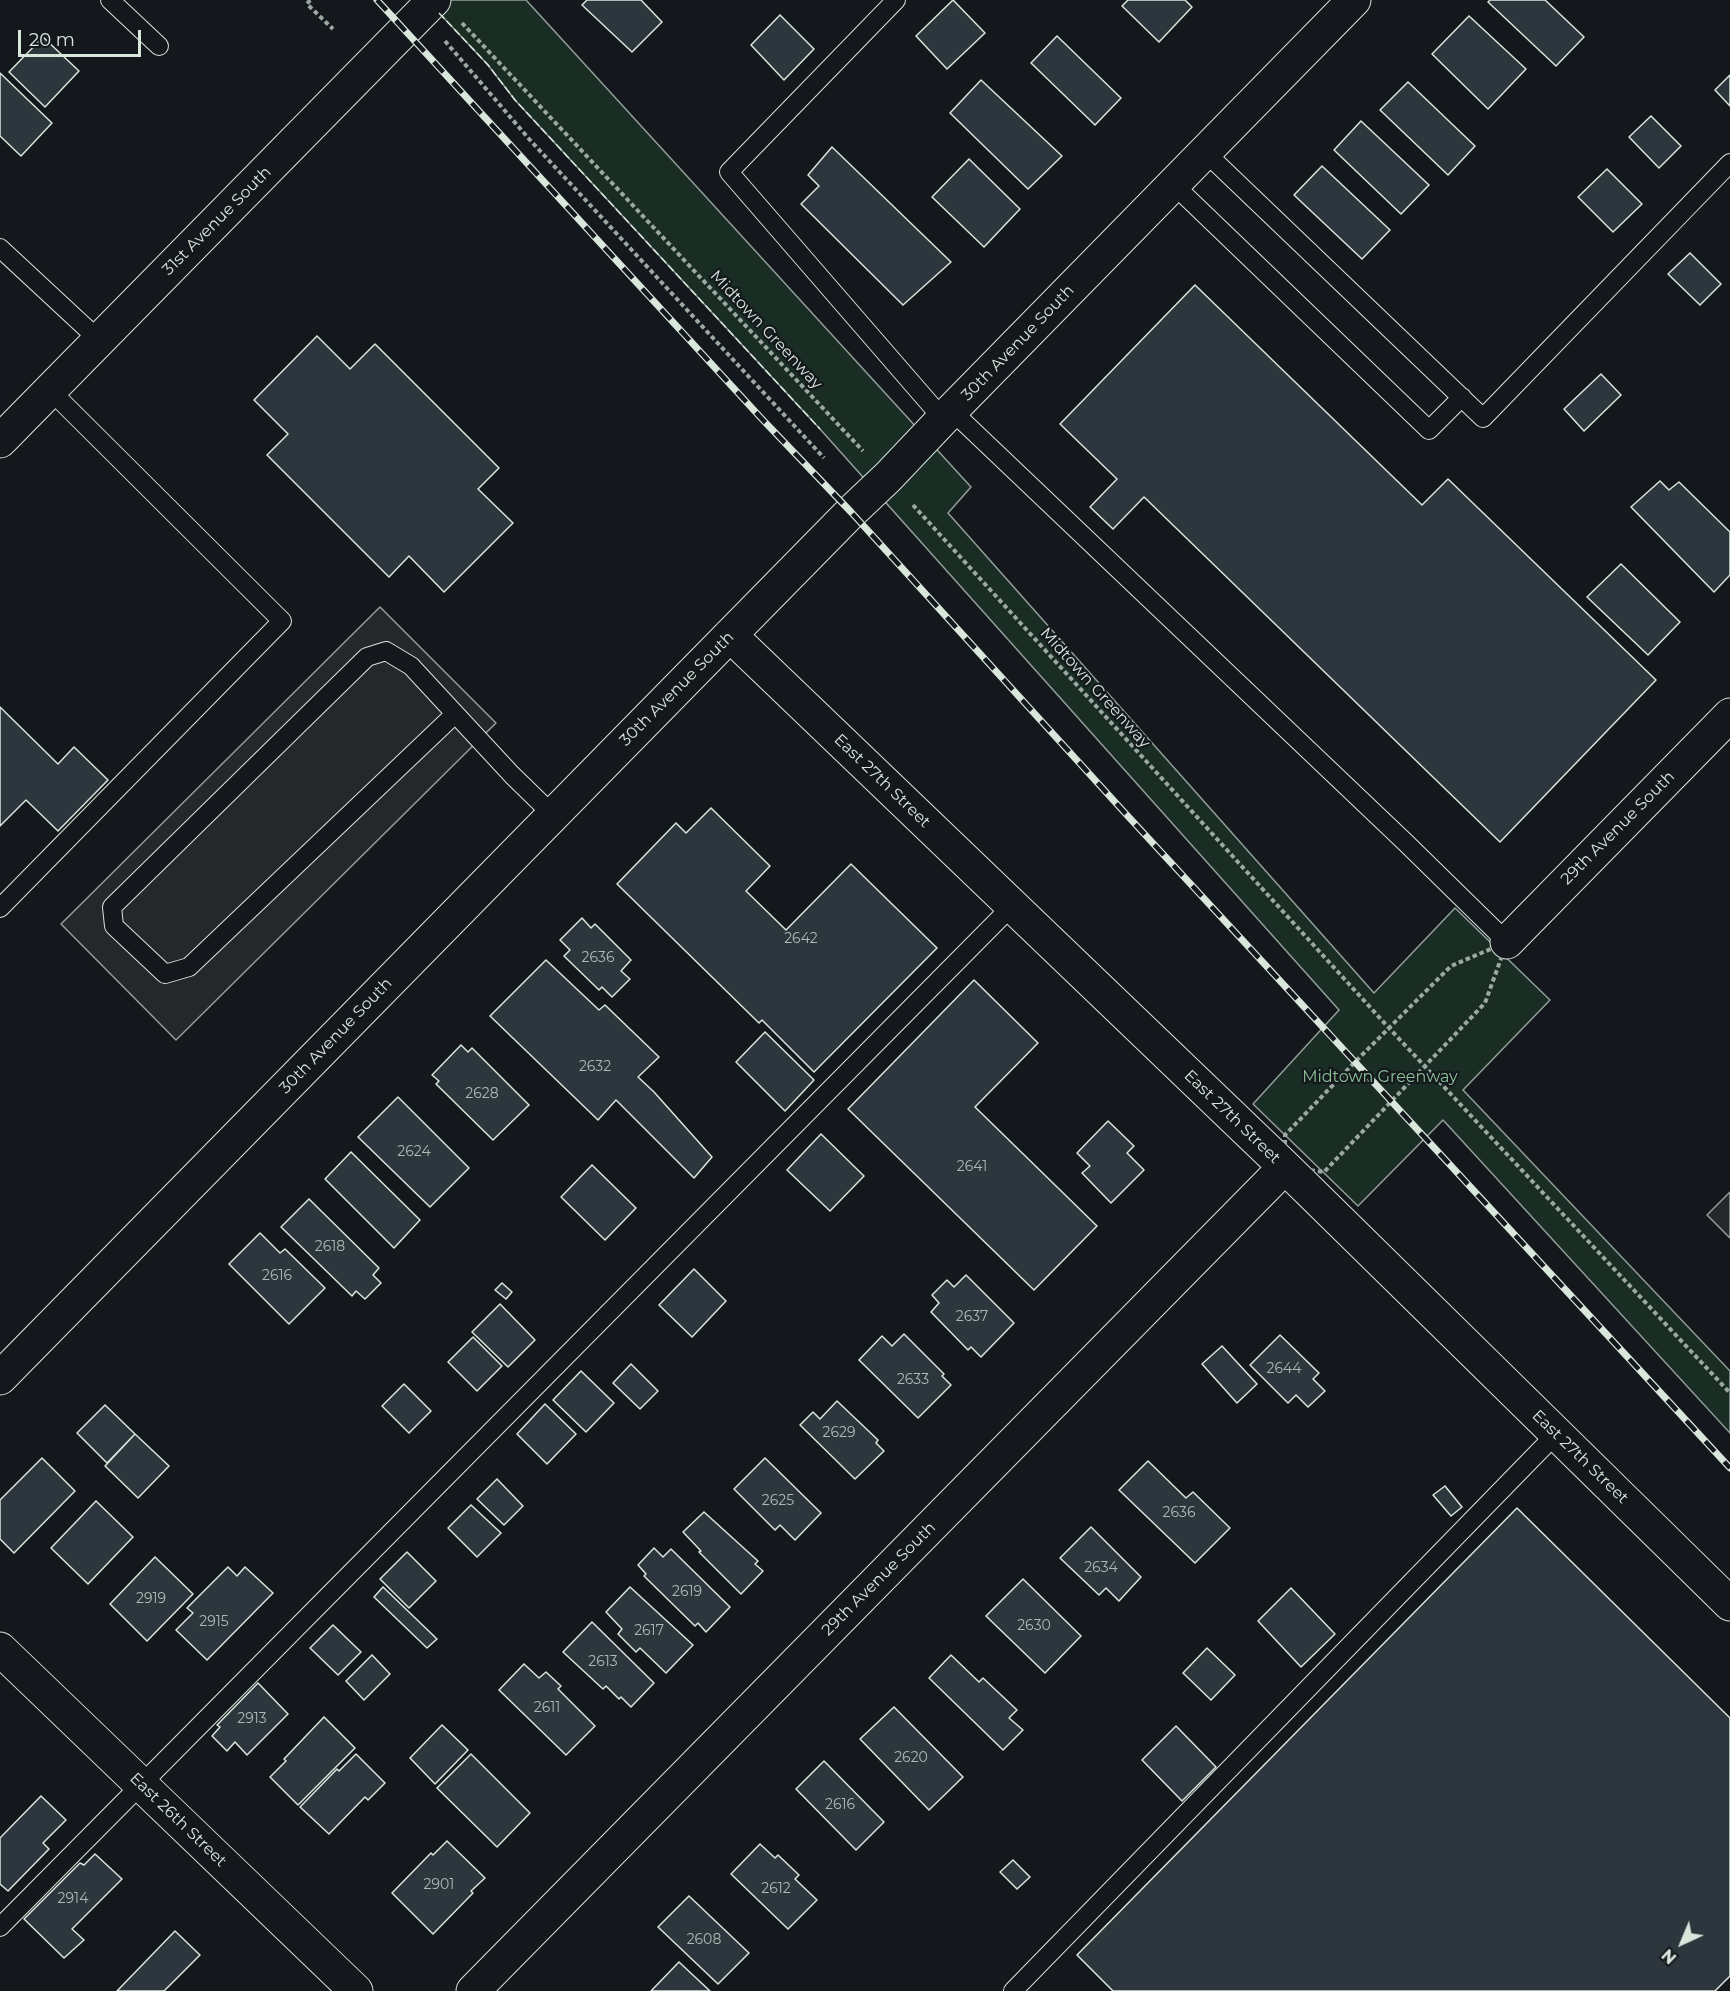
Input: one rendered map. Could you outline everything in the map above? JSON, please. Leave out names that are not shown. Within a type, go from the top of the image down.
[{"type":"street","name":"30th Avenue South","points":[[0,1378],[888,477],[1354,0]]},
{"type":"street","name":"31st Avenue South","points":[[0,441],[99,340],[445,8]]},
{"type":"street","name":"East 27th Street","points":[[730,635],[1285,1167],[1730,1604]]},
{"type":"street","name":"29th Avenue South","points":[[1507,942],[1730,715]]},
{"type":"street","name":"29th Avenue South","points":[[472,1991],[1285,1167]]},
{"type":"street","name":"East 26th Street","points":[[0,1649],[356,1991]]},
{"type":"lane","points":[[110,0],[159,46]]},
{"type":"lane","points":[[896,0],[729,172],[947,415],[1406,842],[1507,942]]},
{"type":"lane","points":[[1205,152],[1483,418],[1730,163]]},
{"type":"lane","points":[[1173,184],[1429,430],[1462,397]]},
{"type":"lane","points":[[0,248],[99,340]]},
{"type":"lane","points":[[0,908],[282,621],[50,390]]},
{"type":"lane","points":[[455,714],[189,967],[165,974],[114,926],[112,907],[367,657],[386,651],[411,666],[512,775],[553,815]]},
{"type":"lane","points":[[0,1927],[1012,906]]},
{"type":"lane","points":[[1013,1991],[1556,1434]]},
{"type":"path","points":[[310,0],[307,4],[333,29]]},
{"type":"path","name":"Midtown Greenway","points":[[445,8],[495,58],[888,477],[1389,1028],[1730,1394]]},
{"type":"path","points":[[477,76],[530,140],[824,458]]},
{"type":"path","points":[[1507,942],[1485,1003],[1324,1172],[1285,1167],[1285,1135],[1389,1028],[1451,966],[1507,942]]},
{"type":"green space","name":"Midtown Greenway","points":[[427,0],[526,0],[971,487],[948,513],[1374,993],[1455,908],[1550,1000],[1463,1090],[1730,1371],[1730,1433],[1443,1120],[1358,1206],[1253,1104],[1339,1010],[820,429],[515,100],[488,65]]},
{"type":"shaded area","points":[[380,607],[496,723],[176,1040],[61,924]]},
{"type":"shaded area","points":[[1730,1192],[1730,1238],[1707,1215]]},
{"type":"building","points":[[587,0],[641,0],[662,22],[632,52],[582,5]]},
{"type":"building","points":[[953,0],[985,33],[947,69],[916,36]]},
{"type":"building","points":[[1128,0],[1185,0],[1192,7],[1159,42],[1122,6]]},
{"type":"building","points":[[1490,0],[1545,0],[1584,37],[1556,66],[1488,2]]},
{"type":"building","points":[[780,15],[814,49],[784,80],[751,45]]},
{"type":"building","points":[[1469,16],[1526,69],[1488,109],[1432,54]]},
{"type":"building","points":[[1057,36],[1121,98],[1095,125],[1031,63]]},
{"type":"building","points":[[43,37],[79,71],[45,107],[9,72]]},
{"type":"building","points":[[0,73],[52,123],[21,156],[0,136]]},
{"type":"building","points":[[1730,75],[1730,106],[1715,90]]},
{"type":"building","points":[[981,80],[1062,156],[1028,189],[950,113]]},
{"type":"building","points":[[1408,82],[1475,146],[1448,175],[1380,110]]},
{"type":"building","points":[[1651,116],[1681,146],[1659,168],[1629,137]]},
{"type":"building","points":[[1361,121],[1429,185],[1401,214],[1334,150]]},
{"type":"building","points":[[832,147],[951,262],[903,305],[801,204],[819,186],[808,175]]},
{"type":"building","points":[[969,159],[1020,209],[984,247],[932,197]]},
{"type":"building","points":[[1322,166],[1390,230],[1362,259],[1294,195]]},
{"type":"building","points":[[1607,169],[1642,204],[1613,232],[1578,197]]},
{"type":"building","points":[[1690,253],[1721,284],[1700,305],[1668,274]]},
{"type":"building","points":[[1195,285],[1422,505],[1448,479],[1656,680],[1500,842],[1144,497],[1113,529],[1090,507],[1117,479],[1060,424]]},
{"type":"building","points":[[317,336],[350,369],[375,344],[499,468],[478,489],[513,523],[444,592],[409,556],[389,577],[267,455],[288,434],[254,400]]},
{"type":"building","points":[[1601,374],[1621,395],[1584,431],[1564,409]]},
{"type":"building","points":[[1660,481],[1669,490],[1679,482],[1730,532],[1730,575],[1714,592],[1631,507]]},
{"type":"building","points":[[1621,564],[1680,622],[1648,655],[1587,597]]},
{"type":"building","points":[[0,707],[58,764],[74,747],[108,780],[58,831],[26,800],[0,826]]},
{"type":"building","points":[[711,808],[770,866],[746,891],[786,930],[851,864],[937,948],[814,1072],[762,1020],[759,1023],[617,884],[676,823],[686,833]]},
{"type":"building","points":[[582,918],[591,928],[595,924],[631,960],[621,971],[630,979],[612,997],[602,987],[599,990],[564,956],[570,950],[560,940]]},
{"type":"building","points":[[546,960],[599,1010],[605,1005],[659,1057],[638,1077],[712,1157],[694,1178],[616,1100],[598,1120],[490,1016]]},
{"type":"building","points":[[974,980],[1038,1043],[975,1107],[1097,1226],[1034,1290],[848,1109]]},
{"type":"building","points":[[765,1032],[814,1080],[785,1111],[736,1062]]},
{"type":"building","points":[[461,1045],[468,1052],[472,1048],[529,1105],[493,1140],[436,1084],[439,1081],[432,1075]]},
{"type":"building","points":[[398,1097],[469,1168],[430,1207],[358,1137]]},
{"type":"building","points":[[1108,1121],[1134,1146],[1127,1153],[1144,1170],[1111,1203],[1082,1173],[1090,1166],[1077,1153]]},
{"type":"building","points":[[821,1134],[864,1176],[830,1211],[787,1170]]},
{"type":"building","points":[[351,1152],[420,1220],[394,1248],[325,1179]]},
{"type":"building","points":[[592,1165],[636,1208],[605,1240],[561,1197]]},
{"type":"building","points":[[309,1199],[379,1268],[373,1275],[381,1283],[365,1299],[356,1291],[352,1296],[281,1227]]},
{"type":"building","points":[[260,1233],[280,1253],[285,1249],[325,1288],[289,1324],[229,1264]]},
{"type":"building","points":[[694,1269],[726,1301],[692,1337],[659,1305]]},
{"type":"building","points":[[966,1275],[1014,1323],[981,1357],[971,1347],[968,1350],[931,1312],[939,1303],[932,1295],[947,1280],[954,1287]]},
{"type":"building","points":[[502,1283],[512,1292],[506,1299],[495,1290]]},
{"type":"building","points":[[500,1304],[535,1340],[508,1367],[472,1332]]},
{"type":"building","points":[[904,1334],[944,1374],[942,1376],[951,1385],[918,1418],[859,1360],[882,1336],[892,1346]]},
{"type":"building","points":[[1280,1335],[1319,1373],[1313,1379],[1325,1391],[1308,1407],[1296,1395],[1288,1403],[1250,1365]]},
{"type":"building","points":[[473,1337],[502,1366],[477,1391],[448,1362]]},
{"type":"building","points":[[1222,1346],[1257,1384],[1237,1403],[1202,1364]]},
{"type":"building","points":[[631,1364],[658,1391],[640,1409],[613,1383]]},
{"type":"building","points":[[581,1371],[614,1403],[586,1432],[553,1400]]},
{"type":"building","points":[[404,1384],[431,1411],[409,1433],[382,1406]]},
{"type":"building","points":[[837,1401],[878,1440],[876,1443],[884,1451],[855,1479],[800,1425],[813,1412],[820,1419]]},
{"type":"building","points":[[545,1404],[576,1434],[547,1464],[517,1434]]},
{"type":"building","points":[[105,1405],[135,1434],[107,1463],[77,1433]]},
{"type":"building","points":[[135,1434],[169,1466],[138,1498],[105,1466]]},
{"type":"building","points":[[42,1458],[75,1491],[14,1553],[0,1539],[0,1500]]},
{"type":"building","points":[[765,1458],[821,1513],[795,1540],[780,1525],[775,1530],[734,1489]]},
{"type":"building","points":[[1148,1461],[1186,1498],[1193,1492],[1230,1528],[1195,1563],[1119,1490]]},
{"type":"building","points":[[497,1479],[523,1506],[504,1525],[477,1499]]},
{"type":"building","points":[[1445,1486],[1462,1507],[1451,1516],[1433,1495]]},
{"type":"building","points":[[96,1501],[133,1537],[88,1584],[51,1548]]},
{"type":"building","points":[[471,1505],[501,1533],[477,1557],[448,1528]]},
{"type":"building","points":[[1517,1508],[1730,1718],[1730,1976],[1715,1991],[1113,1991],[1077,1955]]},
{"type":"building","points":[[704,1512],[758,1561],[755,1564],[763,1571],[741,1594],[699,1552],[701,1551],[683,1532]]},
{"type":"building","points":[[1091,1527],[1141,1577],[1119,1601],[1106,1588],[1099,1595],[1060,1558]]},
{"type":"building","points":[[654,1548],[663,1557],[671,1549],[730,1607],[706,1632],[698,1623],[695,1626],[644,1576],[646,1574],[638,1565]]},
{"type":"building","points":[[407,1552],[436,1581],[409,1608],[380,1579]]},
{"type":"building","points":[[155,1557],[193,1594],[147,1641],[110,1604]]},
{"type":"building","points":[[228,1567],[237,1576],[245,1567],[273,1593],[207,1660],[176,1630],[193,1613],[187,1608]]},
{"type":"building","points":[[1023,1579],[1081,1636],[1045,1673],[986,1616]]},
{"type":"building","points":[[383,1587],[437,1639],[427,1648],[374,1597]]},
{"type":"building","points":[[630,1587],[693,1645],[666,1673],[640,1648],[636,1652],[618,1634],[622,1629],[606,1612]]},
{"type":"building","points":[[1291,1588],[1335,1634],[1301,1667],[1258,1621]]},
{"type":"building","points":[[592,1622],[654,1683],[631,1707],[606,1686],[603,1689],[563,1652]]},
{"type":"building","points":[[333,1625],[361,1652],[338,1675],[310,1648]]},
{"type":"building","points":[[1207,1648],[1235,1675],[1211,1700],[1183,1673]]},
{"type":"building","points":[[372,1655],[390,1674],[364,1700],[346,1681]]},
{"type":"building","points":[[951,1655],[979,1682],[983,1678],[1017,1710],[1009,1718],[1023,1730],[1003,1750],[929,1678]]},
{"type":"building","points":[[524,1664],[539,1678],[546,1672],[561,1686],[558,1689],[595,1726],[566,1755],[499,1690]]},
{"type":"building","points":[[258,1683],[288,1714],[247,1755],[235,1742],[227,1751],[212,1736],[220,1727],[217,1725]]},
{"type":"building","points":[[894,1707],[963,1777],[929,1810],[860,1739]]},
{"type":"building","points":[[324,1717],[355,1748],[298,1805],[270,1777]]},
{"type":"building","points":[[442,1725],[468,1750],[435,1784],[410,1758]]},
{"type":"building","points":[[1176,1726],[1216,1767],[1182,1801],[1142,1760]]},
{"type":"building","points":[[356,1754],[385,1783],[368,1800],[365,1797],[329,1834],[300,1807],[337,1769],[339,1771]]},
{"type":"building","points":[[471,1754],[530,1813],[497,1847],[437,1788]]},
{"type":"building","points":[[824,1761],[884,1822],[856,1850],[796,1789]]},
{"type":"building","points":[[41,1796],[66,1820],[43,1843],[49,1849],[8,1891],[0,1884],[0,1838]]},
{"type":"building","points":[[447,1841],[485,1878],[433,1934],[392,1893],[431,1853],[433,1855]]},
{"type":"building","points":[[760,1844],[775,1858],[778,1855],[799,1875],[795,1879],[817,1900],[788,1929],[731,1874]]},
{"type":"building","points":[[95,1854],[122,1879],[72,1929],[84,1940],[64,1958],[24,1919],[80,1863],[84,1865]]},
{"type":"building","points":[[1013,1860],[1030,1877],[1017,1889],[1000,1872]]},
{"type":"building","points":[[689,1896],[749,1953],[718,1984],[658,1927]]},
{"type":"building","points":[[175,1931],[200,1955],[164,1991],[117,1991]]},
{"type":"building","points":[[679,1962],[710,1991],[651,1991]]},
{"type":"railway","points":[[377,0],[1730,1468]]},
{"type":"fence","points":[[439,13],[488,65],[515,100],[820,429]]}]
